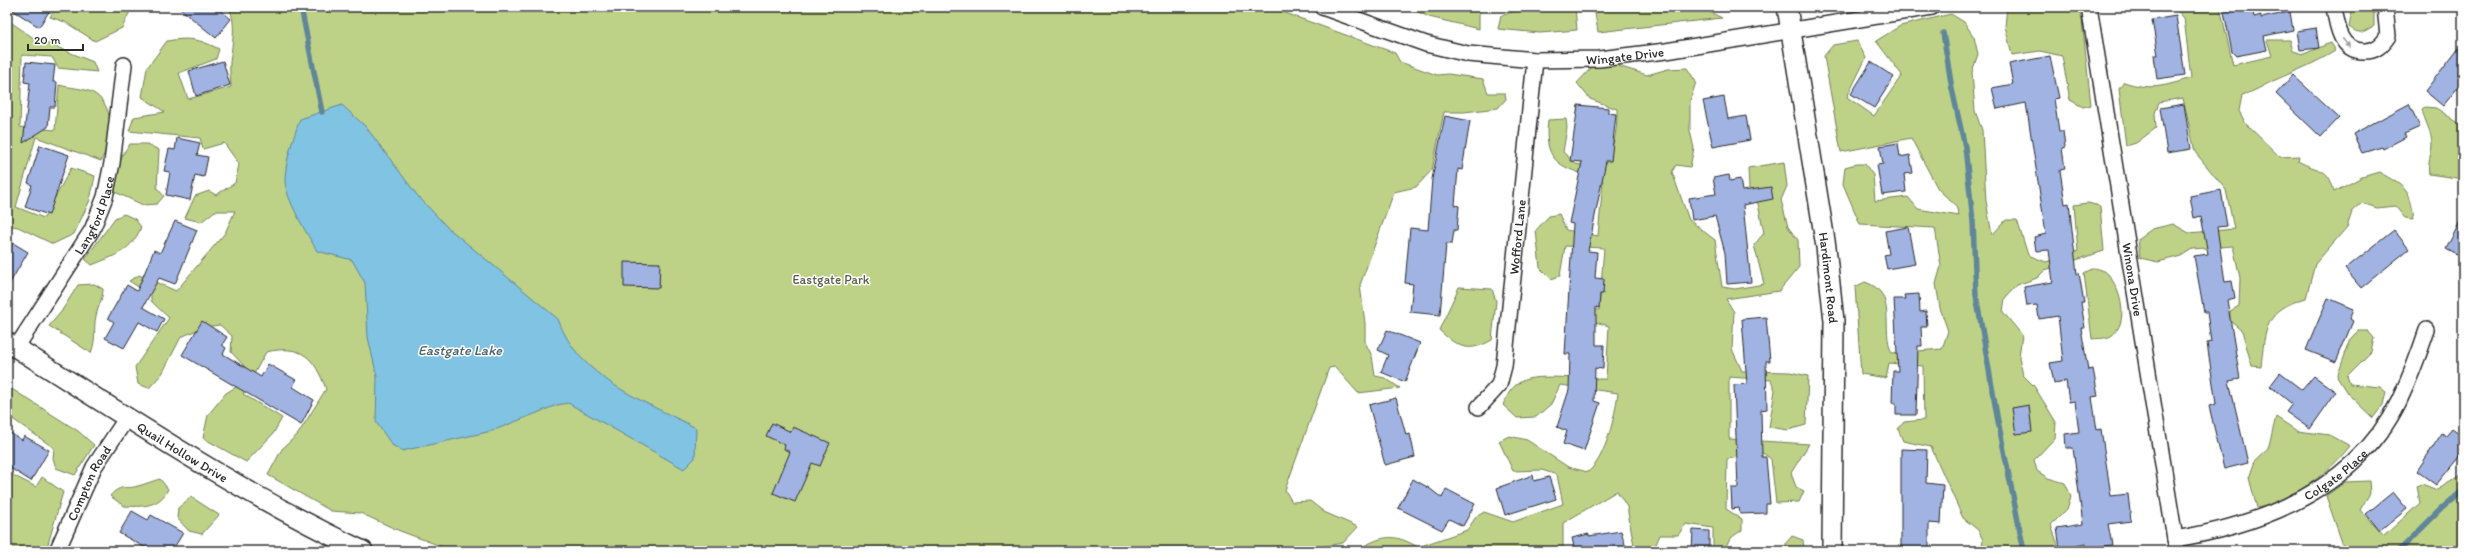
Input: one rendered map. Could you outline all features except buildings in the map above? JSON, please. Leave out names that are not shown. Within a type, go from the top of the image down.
[{"type":"street","name":"Wingate Drive","points":[[1322,7],[1426,44],[1468,54],[1535,60],[1599,58],[1651,53],[1932,7]]},
{"type":"street","name":"Hardimont Road","points":[[1787,7],[1826,247],[1834,321],[1832,551]]},
{"type":"street","name":"Winona Drive","points":[[2089,7],[2176,545]]},
{"type":"street","points":[[2334,7],[2342,39],[2350,49],[2360,51],[2371,51],[2379,47],[2388,36],[2385,7]]},
{"type":"street","name":"Wofford Lane","points":[[1479,407],[1498,385],[1504,366],[1535,60]]},
{"type":"street","name":"Langford Place","points":[[12,345],[92,230],[105,197],[112,163],[124,65]]},
{"type":"street","name":"Colgate Place","points":[[2176,545],[2261,518],[2303,498],[2352,464],[2367,448],[2398,402],[2427,330]]},
{"type":"street","name":"Quail Hollow Drive","points":[[12,345],[126,419],[322,531],[363,551]]},
{"type":"street","name":"Compton Road","points":[[57,551],[94,467],[126,419]]},
{"type":"green space","points":[[7,7],[10,7],[9,21],[32,37],[93,62],[97,72],[58,68],[52,57],[22,55],[20,127],[55,130],[59,85],[83,89],[95,94],[102,100],[107,108],[109,117],[109,135],[105,153],[101,161],[36,137],[16,207],[44,218],[71,168],[95,176],[90,200],[74,234],[53,244],[18,227],[7,225]]},
{"type":"green space","points":[[56,7],[132,7],[122,28],[95,41],[65,22],[50,17]]},
{"type":"green space","name":"Eastgate Park","points":[[229,7],[1269,7],[1395,53],[1400,62],[1437,75],[1448,74],[1483,79],[1488,93],[1505,93],[1506,99],[1498,108],[1464,112],[1444,112],[1432,170],[1416,187],[1394,192],[1360,285],[1365,323],[1365,342],[1372,356],[1375,376],[1385,378],[1400,388],[1358,393],[1335,367],[1329,368],[1285,490],[1292,502],[1310,501],[1324,512],[1358,527],[1343,543],[1318,547],[1315,551],[454,551],[400,531],[360,513],[331,511],[268,475],[282,449],[298,434],[326,389],[317,369],[311,361],[298,352],[278,350],[266,352],[243,394],[282,418],[273,434],[246,462],[203,438],[208,415],[226,393],[236,387],[247,369],[231,352],[232,336],[220,325],[204,327],[181,337],[162,374],[149,388],[138,384],[135,367],[169,318],[151,301],[151,295],[129,281],[139,275],[176,291],[225,233],[235,211],[215,211],[201,222],[185,218],[195,196],[209,191],[216,195],[235,183],[239,164],[224,143],[203,149],[200,138],[129,131],[134,117],[165,112],[142,97],[147,68],[167,41],[188,39],[200,41],[219,49],[216,59],[179,73],[188,99],[231,87],[230,65],[233,41],[233,20]]},
{"type":"green space","points":[[1407,7],[1479,7],[1479,29],[1429,17]]},
{"type":"green space","points":[[1575,7],[1577,30],[1540,33],[1498,29],[1501,16],[1523,8]]},
{"type":"green space","points":[[1594,7],[1699,7],[1722,18],[1598,32]]},
{"type":"green space","points":[[2007,7],[2077,7],[2082,20],[2091,105],[2083,107],[2070,100],[2062,56],[2040,51],[2012,55],[2005,26]]},
{"type":"green space","points":[[2174,7],[2220,7],[2233,65],[2272,56],[2267,40],[2290,40],[2293,51],[2304,54],[2330,43],[2335,51],[2327,56],[2242,95],[2239,111],[2246,124],[2280,157],[2299,156],[2298,161],[2326,173],[2332,183],[2334,192],[2362,177],[2379,172],[2395,181],[2405,190],[2408,194],[2412,209],[2414,219],[2405,218],[2395,206],[2377,208],[2362,203],[2352,212],[2347,227],[2315,264],[2306,298],[2282,308],[2270,322],[2264,341],[2261,367],[2252,366],[2242,331],[2230,321],[2230,311],[2239,306],[2240,278],[2233,246],[2192,249],[2181,256],[2158,262],[2140,258],[2138,239],[2152,229],[2173,224],[2189,233],[2234,229],[2226,190],[2195,152],[2183,98],[2159,102],[2155,113],[2156,128],[2136,143],[2126,146],[2119,89],[2124,82],[2150,87],[2165,85],[2191,78],[2184,18]]},
{"type":"green space","points":[[2353,7],[2374,7],[2374,26],[2362,32],[2356,31],[2349,27]]},
{"type":"green space","points":[[1951,14],[1964,22],[1974,37],[1978,54],[1972,72],[1975,111],[1982,130],[1986,201],[1992,235],[2006,220],[2017,220],[2028,255],[2046,262],[2078,251],[2074,205],[2088,203],[2100,206],[2104,251],[2045,270],[2037,278],[2017,285],[2005,298],[2003,312],[2022,335],[2019,357],[2023,375],[2034,386],[2056,422],[2055,438],[2034,460],[2037,471],[2048,478],[2065,483],[2071,496],[2067,509],[2051,525],[2060,551],[1970,551],[1982,547],[1983,540],[1978,530],[1963,518],[1931,447],[1903,441],[1898,429],[1904,422],[1924,420],[1923,366],[1889,363],[1886,378],[1861,374],[1855,287],[1865,282],[1875,287],[1882,294],[1887,313],[1889,344],[1892,353],[1942,349],[1948,331],[1940,308],[1936,284],[1941,266],[1935,228],[1860,224],[1843,184],[1845,167],[1856,164],[1865,164],[1873,175],[1875,201],[1908,197],[1918,209],[1959,216],[1956,206],[1938,189],[1911,138],[1841,152],[1824,56],[1833,45],[1857,41],[1866,58],[1847,97],[1874,116],[1902,75],[1876,41],[1900,26]]},
{"type":"green space","points":[[1615,65],[1647,75],[1668,69],[1687,68],[1696,82],[1690,101],[1690,131],[1694,148],[1690,167],[1676,165],[1672,172],[1689,220],[1715,240],[1722,287],[1735,289],[1764,284],[1754,245],[1764,233],[1758,204],[1749,189],[1748,168],[1784,162],[1787,186],[1781,200],[1788,227],[1798,240],[1799,267],[1779,291],[1726,299],[1734,312],[1732,349],[1742,371],[1790,372],[1808,376],[1806,425],[1788,430],[1769,427],[1775,390],[1771,380],[1729,377],[1729,439],[1809,444],[1791,473],[1796,487],[1804,491],[1799,502],[1776,503],[1771,459],[1763,453],[1727,459],[1726,509],[1742,519],[1742,530],[1732,537],[1722,551],[1713,551],[1713,528],[1686,524],[1678,535],[1660,535],[1653,551],[1635,551],[1627,507],[1617,491],[1563,523],[1563,551],[1370,551],[1364,546],[1379,539],[1385,538],[1397,538],[1418,547],[1467,530],[1476,517],[1484,512],[1513,522],[1563,504],[1557,475],[1542,470],[1513,471],[1499,441],[1509,436],[1527,440],[1568,467],[1588,472],[1600,457],[1609,436],[1618,393],[1560,385],[1551,404],[1536,417],[1517,418],[1503,405],[1512,389],[1518,383],[1529,379],[1550,377],[1606,379],[1609,326],[1568,314],[1570,310],[1599,310],[1604,248],[1565,246],[1560,276],[1551,279],[1540,268],[1536,230],[1549,216],[1559,214],[1566,230],[1598,236],[1603,181],[1568,168],[1559,163],[1553,157],[1549,148],[1547,136],[1548,120],[1566,119],[1567,128],[1563,152],[1576,164],[1600,168],[1612,147],[1616,133],[1617,109],[1590,99],[1577,83],[1592,67]]},
{"type":"green space","points":[[2425,107],[2436,108],[2463,126],[2463,179],[2429,174],[2432,143],[2431,135],[2422,109]]},
{"type":"green space","points":[[130,144],[147,144],[159,150],[157,188],[164,196],[157,204],[143,205],[115,192],[117,173],[123,155]]},
{"type":"green space","points":[[124,214],[135,219],[141,227],[133,242],[121,252],[92,265],[85,259],[115,218]]},
{"type":"green space","points":[[2094,268],[2107,273],[2113,281],[2120,297],[2122,315],[2117,330],[2111,336],[2092,339],[2084,273]]},
{"type":"green space","points":[[94,284],[103,289],[96,316],[94,342],[91,353],[49,326],[61,312],[78,285]]},
{"type":"green space","points":[[1459,287],[1492,289],[1496,301],[1492,340],[1477,346],[1464,347],[1452,341],[1439,330]]},
{"type":"green space","points":[[2358,331],[2368,331],[2374,338],[2371,352],[2347,376],[2350,384],[2380,387],[2386,392],[2383,405],[2373,418],[2347,393],[2337,377],[2351,338]]},
{"type":"green space","points":[[7,386],[78,431],[94,445],[75,475],[56,468],[53,458],[54,448],[7,415]]},
{"type":"green space","points":[[2276,417],[2297,431],[2330,435],[2350,446],[2320,476],[2296,493],[2270,505],[2257,508],[2249,478],[2255,461],[2268,449]]},
{"type":"green space","points":[[7,472],[36,487],[42,477],[63,492],[46,551],[9,551],[7,549]]},
{"type":"green space","points":[[2463,474],[2463,551],[2345,551],[2326,496],[2345,482],[2369,481],[2370,493],[2360,510],[2384,536],[2420,503],[2417,486],[2422,484],[2437,490]]},
{"type":"green space","points":[[160,479],[168,489],[165,495],[150,505],[124,506],[110,496],[121,488],[134,487]]},
{"type":"green space","points":[[191,497],[219,515],[202,534],[189,531],[177,518],[178,508]]},
{"type":"green space","points":[[1792,536],[1803,540],[1804,551],[1786,551],[1786,543]]},
{"type":"water","name":"Eastgate Lake","points":[[342,105],[366,127],[417,195],[447,227],[558,319],[568,340],[581,357],[597,372],[615,386],[696,428],[695,458],[684,469],[568,403],[557,405],[492,431],[402,451],[392,445],[376,422],[377,377],[368,337],[365,283],[352,260],[317,251],[297,216],[288,196],[286,187],[285,179],[288,156],[300,119]]},
{"type":"waterway","points":[[301,7],[322,112]]},
{"type":"waterway","points":[[1943,33],[1952,89],[1965,147],[1973,221],[1976,295],[1997,416],[2024,551]]},
{"type":"waterway","points":[[2399,551],[2441,509],[2463,490]]}]
